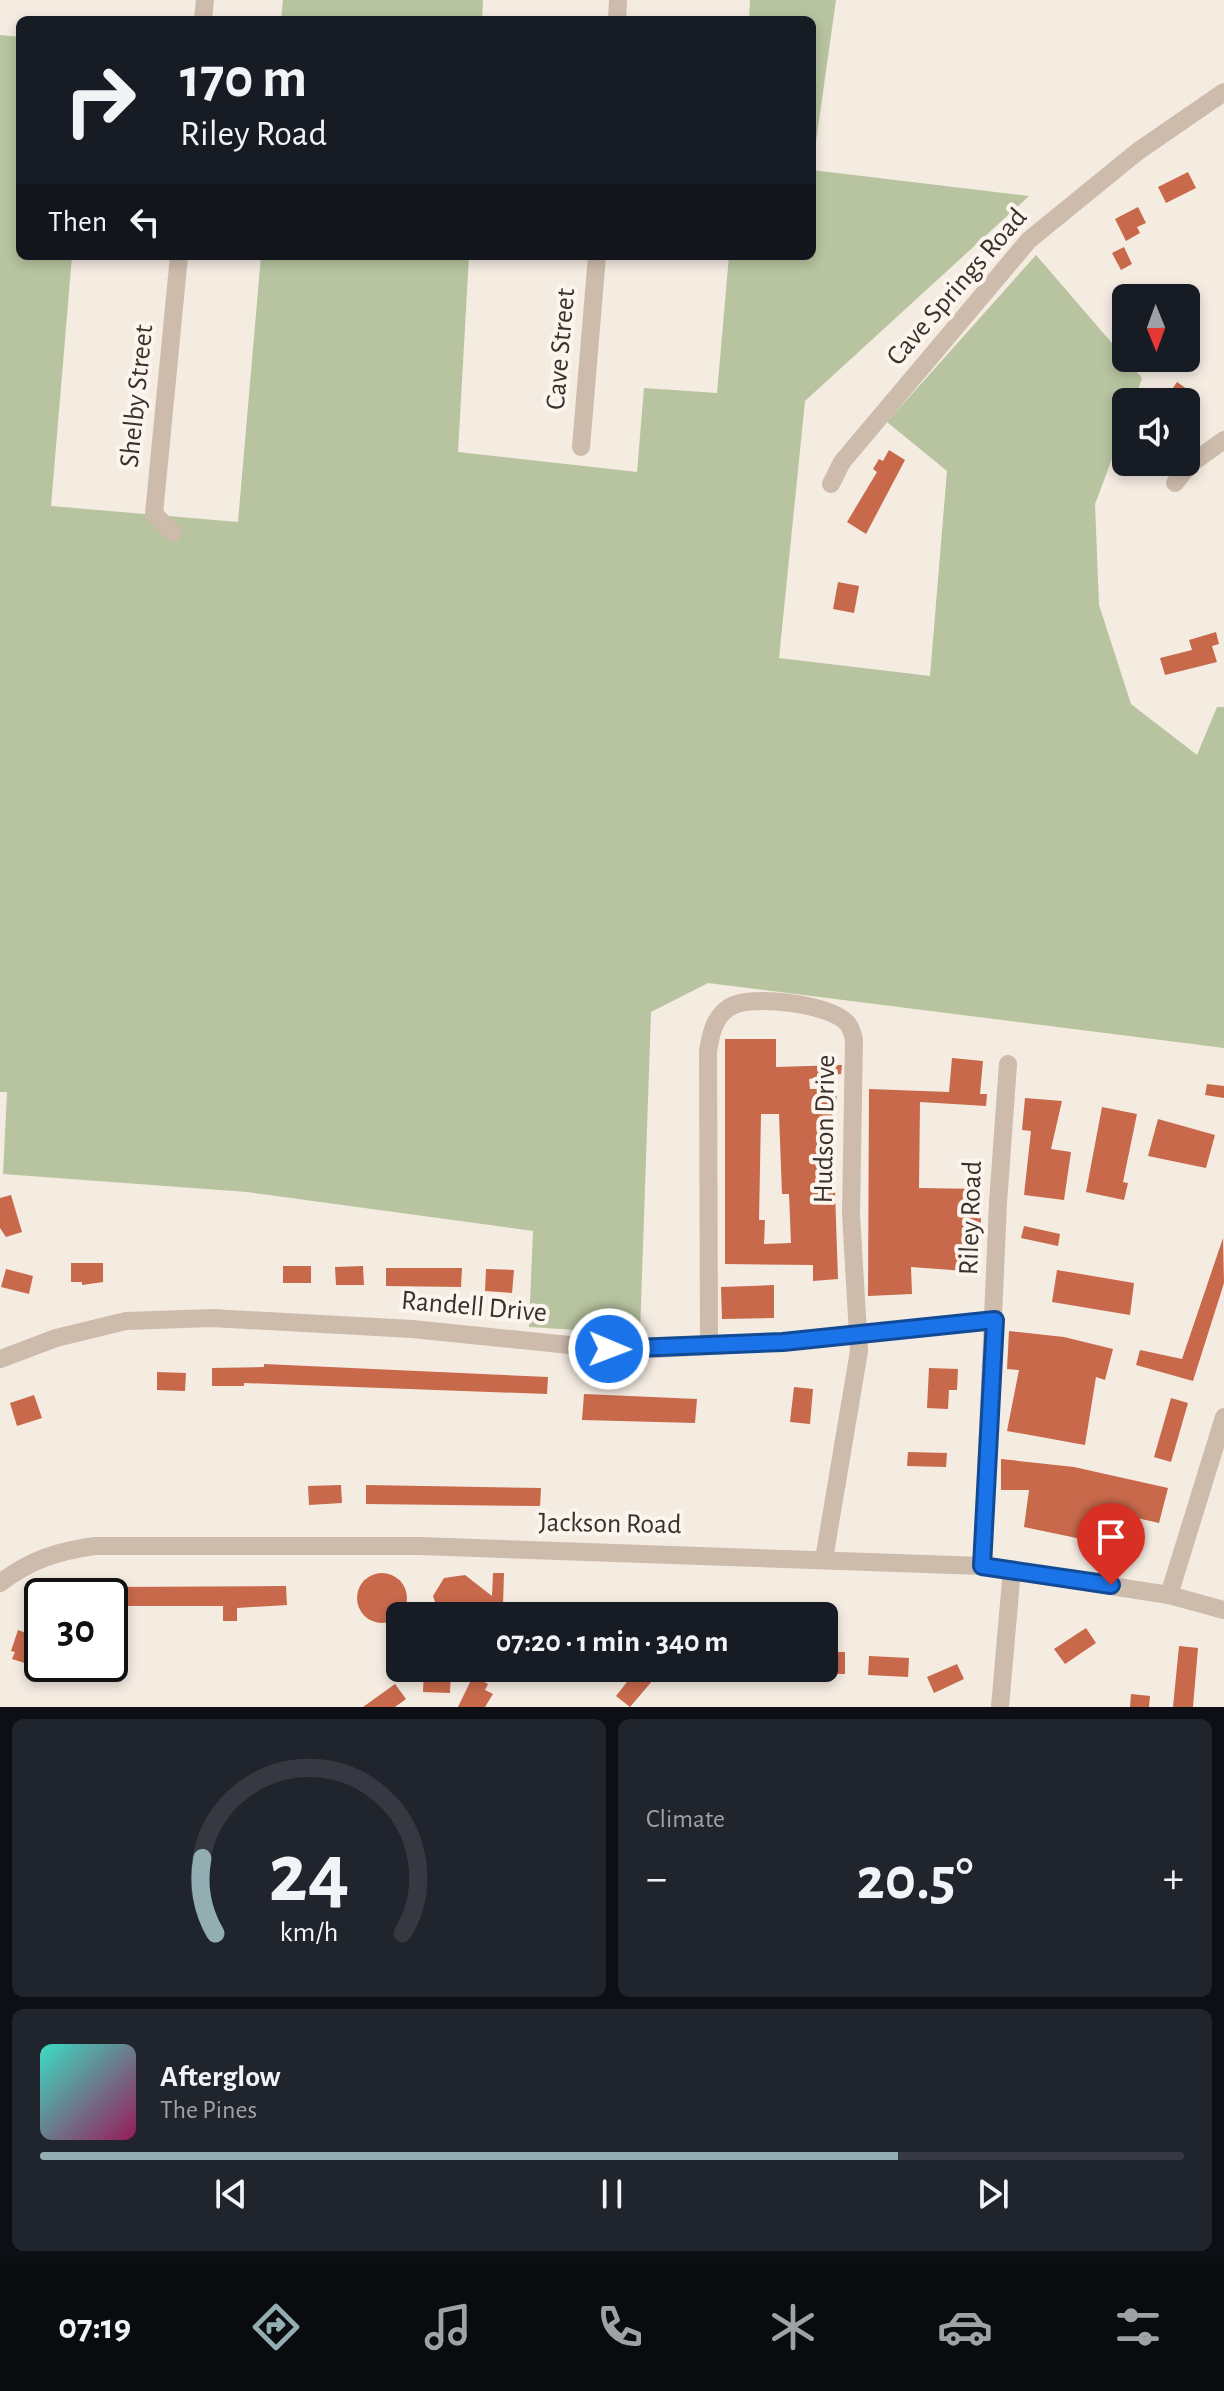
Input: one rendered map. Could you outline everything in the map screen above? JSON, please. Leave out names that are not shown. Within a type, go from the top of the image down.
[{"type":"street","name":"Cave Springs Road","points":[[831,484],[842,462],[1029,240],[1126,160],[1224,92]]},
{"type":"street","name":"Shelby Street","points":[[173,533],[154,514],[179,260]]},
{"type":"street","name":"Cave Street","points":[[581,447],[597,260]]},
{"type":"street","points":[[1175,483],[1189,465],[1224,440]]},
{"type":"street","name":"Hudson Drive","points":[[709,1346],[708,1051],[714,1024],[724,1012],[745,1001],[830,1012],[845,1020],[854,1039],[851,1214],[859,1351],[824,1559]]},
{"type":"street","name":"Riley Road","points":[[982,1566],[998,1203],[1008,1064]]},
{"type":"street","name":"Randell Drive","points":[[0,1359],[56,1338],[126,1321],[212,1318],[412,1329],[609,1349],[858,1336],[995,1320]]},
{"type":"street","points":[[1169,1595],[1224,1417]]},
{"type":"street","name":"Jackson Road","points":[[0,1583],[17,1570],[52,1554],[122,1545],[420,1546],[982,1566],[1169,1595],[1224,1610]]},
{"type":"street","points":[[1000,1707],[1012,1569]]},
{"type":"green space","points":[[283,0],[483,0],[482,16],[281,16]]},
{"type":"green space","points":[[750,0],[836,0],[816,142],[816,16],[749,16]]},
{"type":"green space","points":[[0,35],[16,37],[16,260],[72,260],[51,506],[238,522],[261,260],[469,260],[458,452],[637,472],[644,388],[717,393],[729,260],[816,260],[816,170],[1029,196],[805,401],[779,658],[930,676],[947,471],[887,422],[1036,255],[1112,343],[1112,372],[1137,372],[1142,378],[1139,388],[1112,388],[1112,459],[1095,504],[1099,605],[1131,704],[1197,755],[1217,707],[1224,707],[1224,1048],[708,983],[651,1012],[640,1334],[529,1327],[533,1231],[247,1192],[3,1174],[7,1092],[0,1092]]},
{"type":"building","points":[[1188,172],[1196,188],[1166,203],[1158,187]]},
{"type":"building","points":[[1138,207],[1146,223],[1137,227],[1140,233],[1126,241],[1115,219]]},
{"type":"building","points":[[1124,247],[1132,264],[1121,270],[1112,253]]},
{"type":"building","points":[[889,450],[905,460],[866,534],[847,522],[877,472],[873,469],[879,459],[883,461]]},
{"type":"building","points":[[838,582],[859,586],[854,613],[833,609]]},
{"type":"building","points":[[1216,632],[1219,644],[1212,646],[1217,662],[1165,675],[1160,658],[1192,650],[1189,640]]},
{"type":"building","points":[[725,1039],[776,1039],[776,1067],[842,1065],[841,1074],[809,1079],[810,1089],[836,1089],[837,1104],[832,1104],[838,1279],[813,1281],[813,1265],[725,1264]],"holes":[[[761,1114],[779,1114],[782,1194],[789,1194],[791,1243],[764,1244],[765,1220],[759,1220]]]},
{"type":"building","points":[[952,1058],[983,1061],[980,1094],[987,1094],[986,1106],[920,1102],[919,1188],[982,1189],[979,1272],[911,1267],[912,1294],[868,1296],[869,1089],[949,1092]]},
{"type":"building","points":[[1207,1084],[1224,1086],[1224,1098],[1205,1095]]},
{"type":"building","points":[[1025,1098],[1062,1101],[1051,1149],[1071,1152],[1064,1200],[1024,1195],[1031,1131],[1022,1130]]},
{"type":"building","points":[[1102,1107],[1137,1114],[1123,1182],[1128,1183],[1124,1200],[1086,1192]]},
{"type":"building","points":[[1158,1119],[1215,1135],[1206,1168],[1148,1156]]},
{"type":"building","points":[[11,1195],[22,1232],[6,1237],[0,1228],[0,1198]]},
{"type":"building","points":[[1024,1226],[1060,1234],[1058,1246],[1021,1238]]},
{"type":"building","points":[[1223,1238],[1224,1283],[1193,1381],[1136,1365],[1140,1350],[1182,1359]]},
{"type":"building","points":[[71,1263],[103,1263],[103,1282],[82,1285],[82,1282],[71,1282]]},
{"type":"building","points":[[283,1266],[311,1266],[311,1283],[283,1283]]},
{"type":"building","points":[[363,1266],[364,1285],[336,1285],[335,1267]]},
{"type":"building","points":[[386,1268],[462,1268],[461,1287],[386,1286]]},
{"type":"building","points":[[6,1269],[33,1276],[29,1294],[1,1287]]},
{"type":"building","points":[[486,1269],[514,1270],[512,1293],[485,1291]]},
{"type":"building","points":[[1057,1270],[1134,1283],[1130,1315],[1052,1302]]},
{"type":"building","points":[[774,1285],[774,1318],[722,1319],[721,1287]]},
{"type":"building","points":[[1009,1331],[1064,1337],[1113,1349],[1105,1380],[1096,1377],[1085,1445],[1007,1431],[1019,1370],[1007,1369]]},
{"type":"building","points":[[264,1364],[548,1377],[547,1394],[244,1383],[244,1386],[212,1386],[212,1368],[264,1367]]},
{"type":"building","points":[[929,1368],[958,1369],[957,1390],[949,1390],[948,1409],[927,1408]]},
{"type":"building","points":[[157,1372],[186,1373],[185,1391],[157,1390]]},
{"type":"building","points":[[794,1387],[813,1389],[810,1424],[790,1422]]},
{"type":"building","points":[[584,1394],[697,1399],[695,1423],[582,1420]]},
{"type":"building","points":[[34,1395],[42,1418],[17,1426],[10,1403]]},
{"type":"building","points":[[1171,1398],[1188,1403],[1171,1462],[1154,1457]]},
{"type":"building","points":[[908,1452],[947,1453],[946,1467],[907,1466]]},
{"type":"building","points":[[1001,1459],[1074,1467],[1168,1488],[1159,1523],[1137,1518],[1129,1549],[1024,1527],[1029,1490],[1001,1490]]},
{"type":"building","points":[[341,1485],[342,1503],[309,1505],[308,1486]]},
{"type":"building","points":[[366,1485],[541,1488],[540,1506],[366,1504]]},
{"type":"building","points":[[493,1573],[504,1573],[503,1602],[435,1602],[433,1596],[444,1578],[465,1575],[492,1596]]},
{"type":"building","points":[[373,1575],[391,1575],[405,1589],[406,1602],[386,1602],[386,1622],[373,1621],[359,1607],[359,1589]]},
{"type":"building","points":[[286,1586],[287,1605],[237,1608],[237,1621],[223,1621],[223,1606],[128,1606],[128,1587]]},
{"type":"building","points":[[1086,1628],[1096,1643],[1065,1664],[1054,1649]]},
{"type":"building","points":[[18,1630],[24,1632],[24,1663],[12,1659],[15,1652],[11,1651]]},
{"type":"building","points":[[1179,1646],[1198,1648],[1193,1707],[1173,1707]]},
{"type":"building","points":[[838,1652],[845,1652],[845,1674],[838,1674]]},
{"type":"building","points":[[869,1656],[909,1658],[908,1677],[868,1675]]},
{"type":"building","points":[[957,1664],[964,1679],[934,1693],[927,1677]]},
{"type":"building","points":[[423,1682],[450,1682],[450,1693],[423,1692]]},
{"type":"building","points":[[470,1682],[488,1684],[485,1690],[493,1694],[485,1707],[458,1707]]},
{"type":"building","points":[[627,1682],[651,1682],[630,1707],[616,1696]]},
{"type":"building","points":[[395,1684],[406,1699],[395,1707],[363,1707]]},
{"type":"building","points":[[1131,1694],[1150,1696],[1149,1707],[1130,1707]]},
{"type":"route","points":[[609,1349],[783,1342],[995,1320],[982,1566],[1111,1585]]}]
